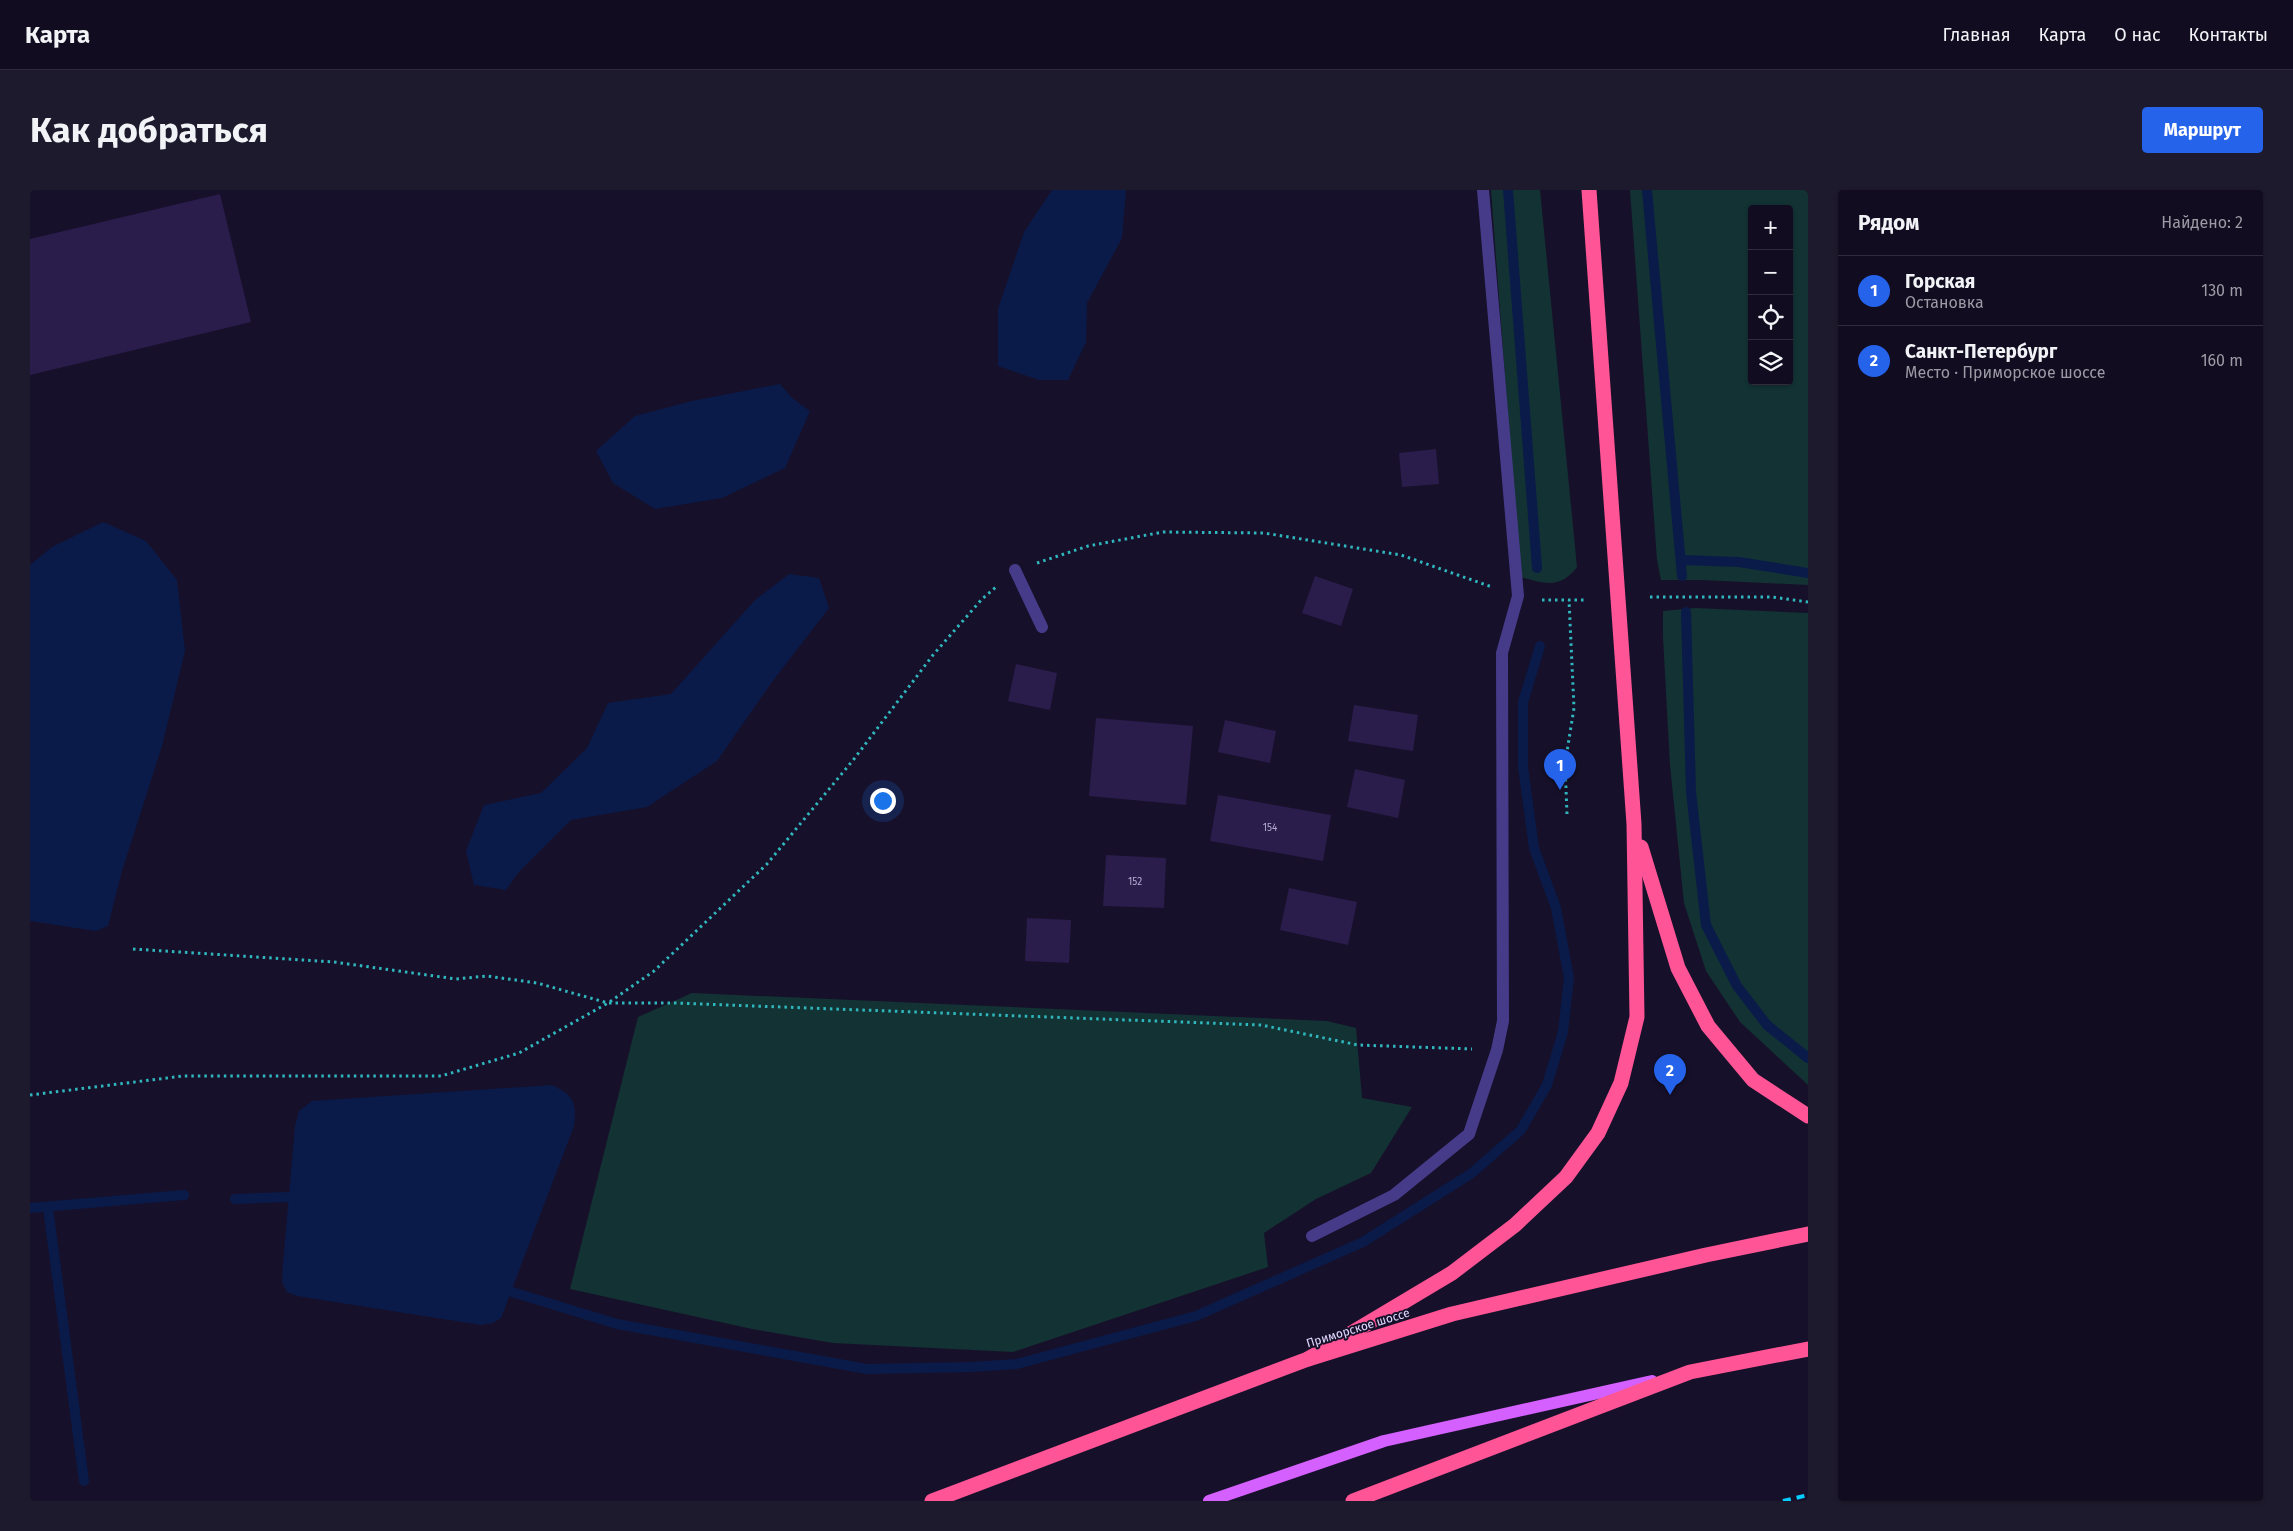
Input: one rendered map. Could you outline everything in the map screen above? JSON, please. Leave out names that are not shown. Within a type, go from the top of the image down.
[{"type":"highway","points":[[1308,1358],[1436,1283],[1515,1225],[1566,1177],[1598,1133],[1621,1082],[1637,1017],[1634,824],[1589,190]]},
{"type":"highway","points":[[1634,824],[1678,968],[1708,1026],[1752,1080],[1808,1116]]},
{"type":"highway","name":"Приморское шоссе","points":[[932,1501],[1308,1358],[1452,1314],[1706,1255],[1808,1234]]},
{"type":"highway","points":[[1353,1501],[1690,1372],[1808,1349]]},
{"type":"main road","points":[[1209,1501],[1384,1441],[1690,1372]]},
{"type":"lane","points":[[1312,1236],[1394,1194],[1469,1134],[1498,1050],[1503,1021],[1502,653],[1518,596],[1482,190]]},
{"type":"lane","points":[[1015,570],[1042,627]]},
{"type":"path","points":[[30,1095],[184,1076],[441,1076],[519,1052],[608,1003],[654,971],[768,864],[854,759],[933,655],[982,599],[1015,570],[1088,546],[1163,532],[1264,533],[1400,555],[1518,596],[1542,600],[1587,600]]},
{"type":"path","points":[[1650,597],[1772,597],[1808,602]]},
{"type":"path","points":[[1567,814],[1565,764],[1574,708],[1569,600]]},
{"type":"path","points":[[133,949],[334,962],[456,979],[487,976],[537,983],[608,1003],[674,1003],[1262,1024],[1358,1045],[1498,1050]]},
{"type":"green space","points":[[1491,190],[1540,190],[1577,567],[1571,574],[1558,582],[1544,583],[1520,577]]},
{"type":"green space","points":[[1630,190],[1808,190],[1808,585],[1661,580],[1657,560]]},
{"type":"green space","points":[[1695,608],[1808,613],[1808,1085],[1740,1022],[1706,971],[1684,903],[1670,765],[1663,611]]},
{"type":"green space","points":[[692,993],[1327,1021],[1356,1028],[1362,1098],[1412,1107],[1371,1173],[1316,1199],[1264,1233],[1268,1267],[1013,1352],[833,1343],[752,1329],[570,1289],[638,1017]]},
{"type":"water","points":[[1052,190],[1126,190],[1122,238],[1087,303],[1086,342],[1068,380],[1039,380],[998,366],[998,309],[1024,232]]},
{"type":"water","points":[[780,384],[792,398],[810,411],[785,468],[722,498],[655,509],[613,483],[596,451],[635,416],[692,401]]},
{"type":"water","points":[[103,522],[146,541],[177,580],[185,651],[162,746],[122,871],[108,926],[96,931],[30,921],[30,565],[52,547]]},
{"type":"water","points":[[789,574],[819,578],[829,608],[772,682],[717,761],[647,807],[571,820],[518,873],[506,890],[474,885],[466,851],[484,805],[541,793],[587,748],[608,703],[671,694],[755,600]]},
{"type":"water","points":[[552,1085],[565,1092],[572,1100],[575,1111],[574,1126],[501,1318],[493,1323],[481,1325],[297,1296],[287,1292],[282,1282],[283,1264],[295,1126],[299,1111],[312,1101]]},
{"type":"building","points":[[220,194],[251,322],[30,375],[30,239]]},
{"type":"building","points":[[1436,449],[1439,484],[1402,487],[1399,453]]},
{"type":"building","points":[[1315,576],[1353,589],[1341,626],[1302,613]]},
{"type":"building","points":[[1016,664],[1057,673],[1050,710],[1008,701]]},
{"type":"building","points":[[1354,705],[1418,715],[1413,751],[1348,741]]},
{"type":"building","points":[[1096,718],[1193,726],[1186,805],[1089,796]]},
{"type":"building","points":[[1225,720],[1276,731],[1270,763],[1218,752]]},
{"type":"building","points":[[1355,769],[1405,780],[1398,818],[1347,807]]},
{"type":"building","points":[[1218,795],[1331,815],[1323,861],[1210,841]]},
{"type":"building","points":[[1106,855],[1166,858],[1164,908],[1103,906]]},
{"type":"building","points":[[1289,888],[1357,902],[1348,945],[1280,930]]},
{"type":"building","points":[[1027,918],[1071,920],[1069,963],[1025,961]]},
{"type":"waterway","points":[[1508,190],[1537,568]]},
{"type":"waterway","points":[[1647,190],[1682,576]]},
{"type":"waterway","points":[[1681,560],[1739,562],[1808,573]]},
{"type":"waterway","points":[[1686,612],[1691,792],[1706,925],[1737,986],[1767,1025],[1808,1058]]},
{"type":"waterway","points":[[499,1288],[617,1324],[867,1369],[971,1367],[1017,1364],[1196,1316],[1363,1242],[1472,1173],[1521,1130],[1547,1085],[1563,1032],[1569,978],[1556,908],[1534,848],[1523,767],[1523,702],[1540,646]]},
{"type":"waterway","points":[[30,1208],[184,1195]]},
{"type":"waterway","points":[[235,1199],[290,1197],[300,1201]]},
{"type":"waterway","points":[[48,1208],[84,1481]]},
{"type":"railway","points":[[1783,1501],[1808,1495]]},
{"type":"place","name":"Горская","points":[[1560,790]]},
{"type":"place","name":"Санкт-Петербург","points":[[1670,1095]]}]
